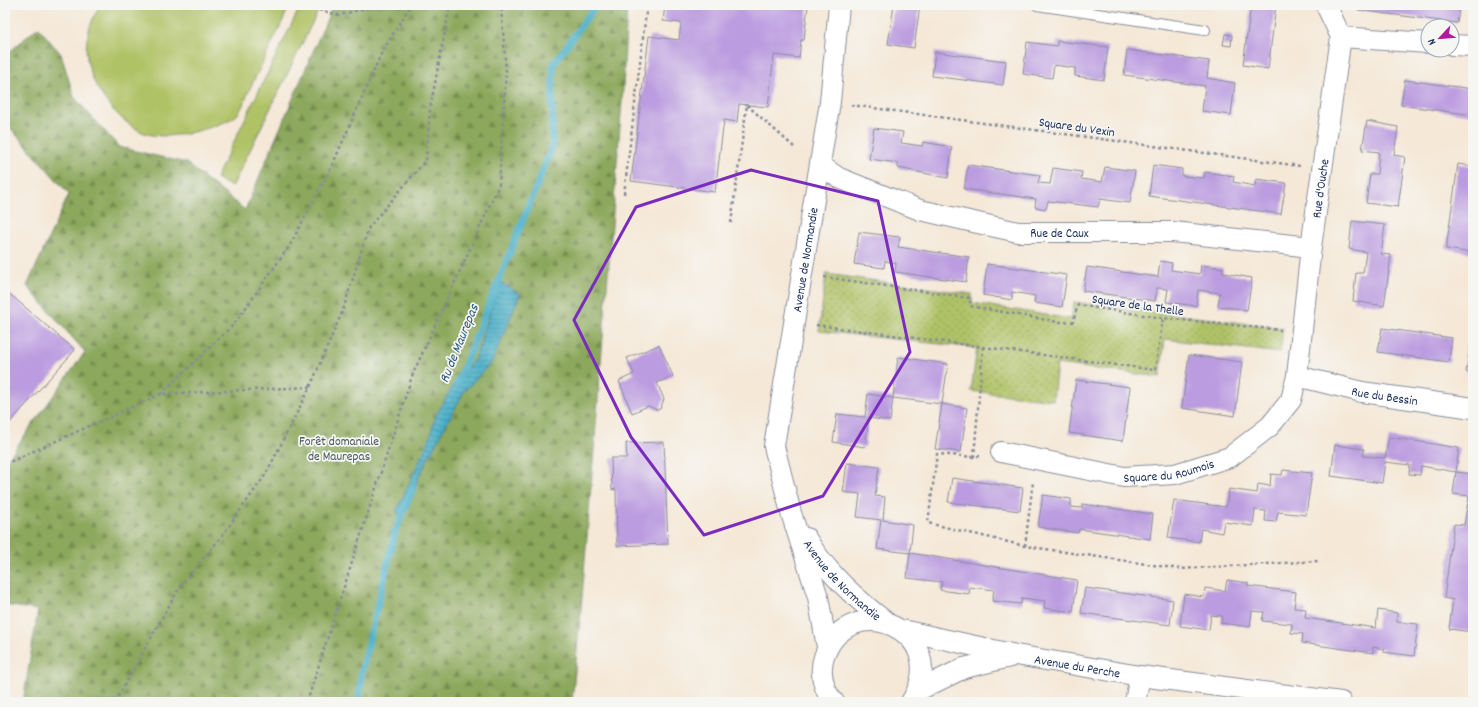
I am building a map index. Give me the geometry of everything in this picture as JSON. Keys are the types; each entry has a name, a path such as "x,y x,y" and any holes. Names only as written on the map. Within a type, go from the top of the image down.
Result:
{"street":[{"name":"Avenue de Normandie","path":"827,647 818,597 791,513 774,446 830,102 840,5"},
{"path":"1326,5 1341,37 1420,42"},
{"name":"Rue d'Ouche","path":"1297,376 1311,247 1341,37"},
{"path":"1460,45 1473,46"},
{"name":"Rue de Caux","path":"820,165 839,178 920,210 1018,232 1173,232 1311,247"},
{"name":"Rue du Bessin","path":"1297,376 1362,392 1473,408"},
{"name":"Square du Roumois","path":"1000,452 1124,477 1175,474 1230,457 1270,426 1291,400 1297,376"},
{"name":"Avenue de Normandie","path":"791,513 818,558 856,598 914,643 920,658 922,674 915,696"},
{"name":"Avenue de Normandie","path":"834,702 829,696 822,678 822,662 827,647 842,630 863,621 894,626"},
{"name":"Avenue du Perche","path":"894,626 1016,656 1140,676 1341,702"},
{"name":"Avenue du Perche","path":"915,696 964,668 1016,656"},
{"name":"Avenue du Perche","path":"1135,702 1140,676"}],"lane":[{"path":"1037,5 1204,30"}],"path":[{"path":"318,10 339,15 380,5"},
{"path":"5,464 161,394 235,323 290,245 332,166 382,52 410,5"},
{"path":"115,702 178,588 222,536 266,474 310,387 343,310 369,228 426,160 430,109 450,5"},
{"path":"307,702 412,376 499,185 506,71 501,5"},
{"path":"624,194 647,5"},
{"name":"Square du Vexin","path":"830,102 1322,170"},
{"path":"731,223 747,104 794,147"},
{"name":"Square de la Thelle","path":"803,273 970,298 970,306 1058,322 1073,322 1078,305 1163,318 1301,332"},
{"path":"795,323 1155,370 1163,318"},
{"path":"974,457 983,347"},
{"path":"161,394 310,387"},
{"path":"1000,452 974,457 937,454 928,523 1025,546 1180,569 1318,561"},
{"path":"1025,546 1035,459"}],"highlighted area":[{"path":"751,170 878,201 910,352 823,496 704,535 631,437 574,320 636,207"}],"green space":[{"path":"100,5 290,5 238,114 227,121 205,129 190,133 157,136 142,132 119,116 109,105 94,80 86,53 87,39 92,21"},
{"path":"301,5 321,5 232,187 216,178"},
{"name":"Forêt domaniale de Maurepas","path":"333,5 627,5 623,89 582,598 572,702 23,702 38,610 5,605 5,463 85,352 27,286 69,194 5,122 5,63 7,54 38,27 61,54 74,97 119,147 186,163 245,210"},
{"path":"826,274 972,294 972,303 1071,319 1074,302 1283,328 1280,353 1165,339 1160,377 1057,364 1053,400 971,391 977,348 819,331"}],"water":[{"path":"500,282 520,294 492,362 465,390 427,460 401,515 396,512 429,440 436,415 453,386 475,359"}],"building":[{"path":"665,5 808,5 804,40 801,40 799,58 774,55 768,107 739,104 737,122 724,120 715,192 631,181 649,36 679,40 681,23 663,21"},
{"path":"894,5 920,5 914,48 888,44"},
{"path":"1251,5 1276,5 1268,69 1243,65"},
{"path":"1359,5 1460,5 1458,18 1420,18 1358,10"},
{"path":"1225,34 1232,35 1231,46 1223,45"},
{"path":"1057,41 1108,47 1104,80 1075,76 1075,68 1054,65 1052,78 1023,74 1027,42 1057,46"},
{"path":"1127,50 1209,61 1207,78 1235,83 1231,115 1202,111 1205,86 1124,75"},
{"path":"935,52 1006,61 1003,85 932,76"},
{"path":"1405,80 1473,89 1473,115 1401,105"},
{"path":"1367,121 1398,127 1394,155 1405,157 1398,207 1366,203 1370,174 1377,174 1379,152 1362,150"},
{"path":"874,128 903,132 901,143 922,146 923,142 952,147 948,178 898,168 898,163 869,159"},
{"path":"1458,164 1473,166 1473,253 1446,249"},
{"path":"968,165 1040,175 1038,183 1050,184 1053,168 1082,172 1081,179 1102,182 1105,167 1135,171 1130,203 1100,199 1098,207 1048,201 1046,209 1035,207 1036,199 964,189"},
{"path":"1153,165 1182,169 1182,176 1204,178 1205,172 1234,176 1233,182 1255,186 1256,179 1286,183 1281,214 1149,196"},
{"path":"1352,221 1385,225 1381,254 1391,255 1384,306 1353,301 1356,273 1363,273 1366,252 1349,249"},
{"path":"859,232 900,237 898,247 969,257 966,282 895,272 896,263 885,261 884,268 854,264"},
{"path":"1160,261 1172,263 1171,270 1200,274 1201,265 1223,268 1223,273 1252,278 1247,310 1218,306 1220,293 1198,290 1196,306 1166,302 1168,289 1157,288 1155,301 1083,291 1087,267 1158,277"},
{"path":"987,264 1067,275 1062,307 1034,303 1035,296 1012,292 1012,300 983,295"},
{"path":"5,290 75,350 5,428"},
{"path":"1382,328 1452,338 1449,362 1378,352"},
{"path":"1471,340 1473,341 1473,373 1466,372"},
{"path":"659,345 673,376 657,383 664,399 660,409 657,410 648,406 632,413 619,381 634,374 627,358"},
{"path":"1189,355 1242,362 1235,416 1182,408"},
{"path":"898,357 948,364 942,404 893,398"},
{"path":"1076,380 1130,387 1123,441 1069,433"},
{"path":"868,394 893,398 890,421 869,418 865,447 833,442 837,414 865,417"},
{"path":"942,404 967,408 961,452 935,449"},
{"path":"1389,437 1459,448 1456,472 1421,466 1420,475 1409,474 1410,465 1385,462 1382,483 1331,476 1335,445 1364,449 1363,456 1385,458"},
{"path":"664,442 668,544 617,546 616,489 612,490 611,458 627,458 626,443"},
{"path":"847,463 879,467 875,496 885,497 883,520 913,525 910,553 877,549 881,520 857,517 860,494 843,492"},
{"path":"1283,470 1312,473 1306,515 1278,512 1276,522 1265,521 1266,511 1255,510 1253,526 1224,522 1222,533 1201,529 1199,542 1168,538 1174,500 1226,507 1229,489 1257,493 1258,484 1270,486 1271,474 1282,475"},
{"path":"1456,472 1473,474 1473,579 1470,602 1473,602 1473,632 1449,629 1453,600 1444,598 1454,524 1464,525 1469,496 1453,494"},
{"path":"952,478 1023,488 1020,511 948,502"},
{"path":"1043,495 1071,499 1071,507 1082,508 1082,504 1153,514 1150,539 1079,529 1078,533 1038,527"},
{"path":"910,553 1077,580 1073,612 1044,608 1045,601 1022,598 1021,604 992,601 994,590 970,587 969,594 940,590 942,582 907,578"},
{"path":"1227,580 1248,583 1248,586 1296,592 1294,608 1306,609 1305,618 1376,628 1378,610 1397,613 1397,622 1418,624 1414,656 1383,652 1384,649 1373,647 1373,653 1302,643 1303,634 1291,633 1292,624 1262,621 1264,612 1252,611 1250,627 1221,623 1222,616 1211,615 1209,630 1180,626 1184,594 1204,597 1205,588 1225,591"},
{"path":"1085,588 1173,600 1170,625 1081,613"}],"waterway":[{"name":"Ru de Maurepas","path":"457,384 552,148 553,65 596,5"},
{"name":"Ru de Maurepas","path":"359,702 361,675 395,532 414,486"}]}
